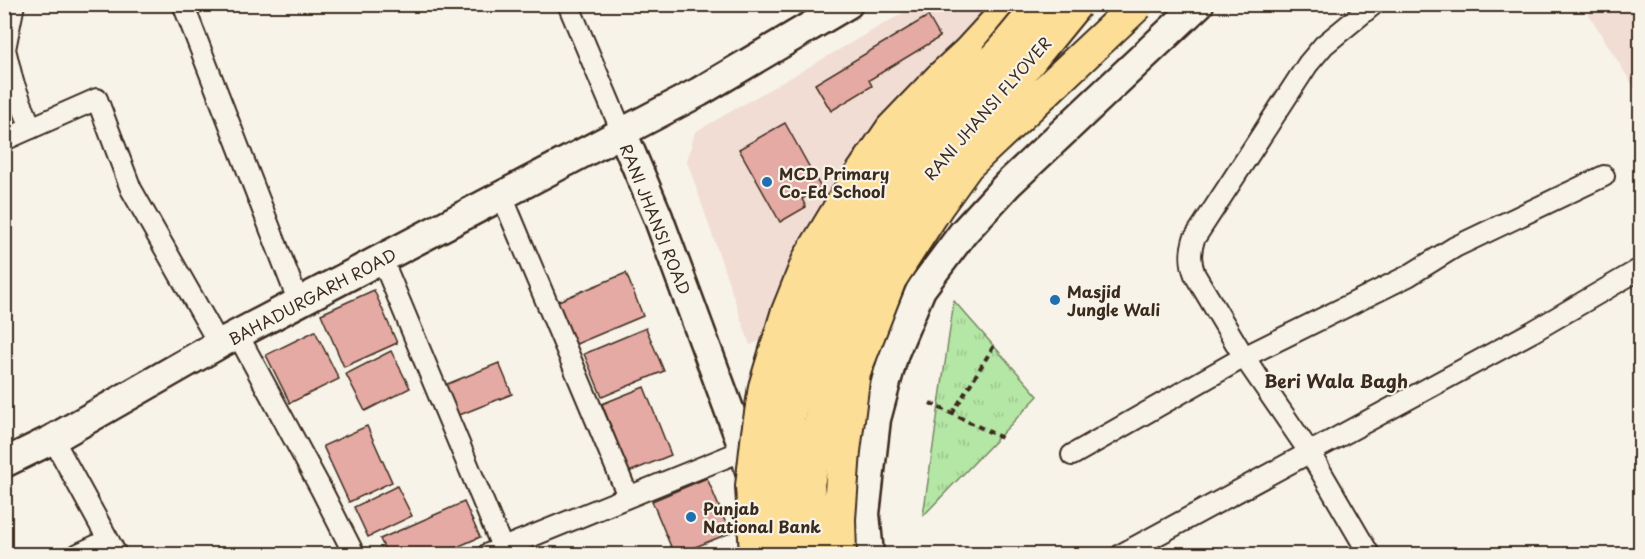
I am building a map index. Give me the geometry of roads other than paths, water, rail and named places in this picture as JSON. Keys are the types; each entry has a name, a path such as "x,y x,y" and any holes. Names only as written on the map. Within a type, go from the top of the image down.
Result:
{"main road":[{"name":"RANI JHANSI ROAD","path":"763,555 747,460 658,217 622,132 699,92 848,4"},
{"path":"756,555 752,486 765,387 787,314 809,259 850,189 892,129 968,53 1012,4"},
{"name":"RANI JHANSI FLYOVER","path":"783,555 780,485 789,414 806,347 851,239 907,154 979,79 1041,4"},
{"name":"RANI JHANSI FLYOVER","path":"814,555 808,484 834,350 880,249 929,171 1000,97 1076,4"},
{"path":"840,555 838,519 854,372 890,279 967,165 1138,4"},
{"path":"869,555 865,514 876,419 894,353 921,289 963,233 1008,184 1199,4"},
{"name":"BAHADURGARH ROAD","path":"4,463 53,439 298,303 622,132"},
{"path":"747,460 865,514"}],"street":[{"path":"14,4 5,49 13,82 31,128"},
{"path":"183,4 298,303"},
{"path":"568,4 622,132"},
{"path":"1369,555 1311,453 1244,357 1195,275 1190,251 1194,239 1308,64 1324,45 1374,4"},
{"path":"4,140 97,99 131,189 229,340 321,489 354,555"},
{"path":"1072,455 1244,357 1408,276 1455,247 1604,176"},
{"path":"502,196 628,496"},
{"path":"382,259 498,552 628,496 747,460"},
{"path":"1122,555 1532,332 1641,270"},
{"path":"53,439 112,548 78,555"}],"place":[{"name":"MCD Primary Co-Ed School","path":"767,182"},
{"name":"Masjid Jungle Wali","path":"1055,300"},
{"name":"Punjab National Bank","path":"691,517"}],"district":[{"name":"Beri Wala Bagh","path":"1336,380"}]}
